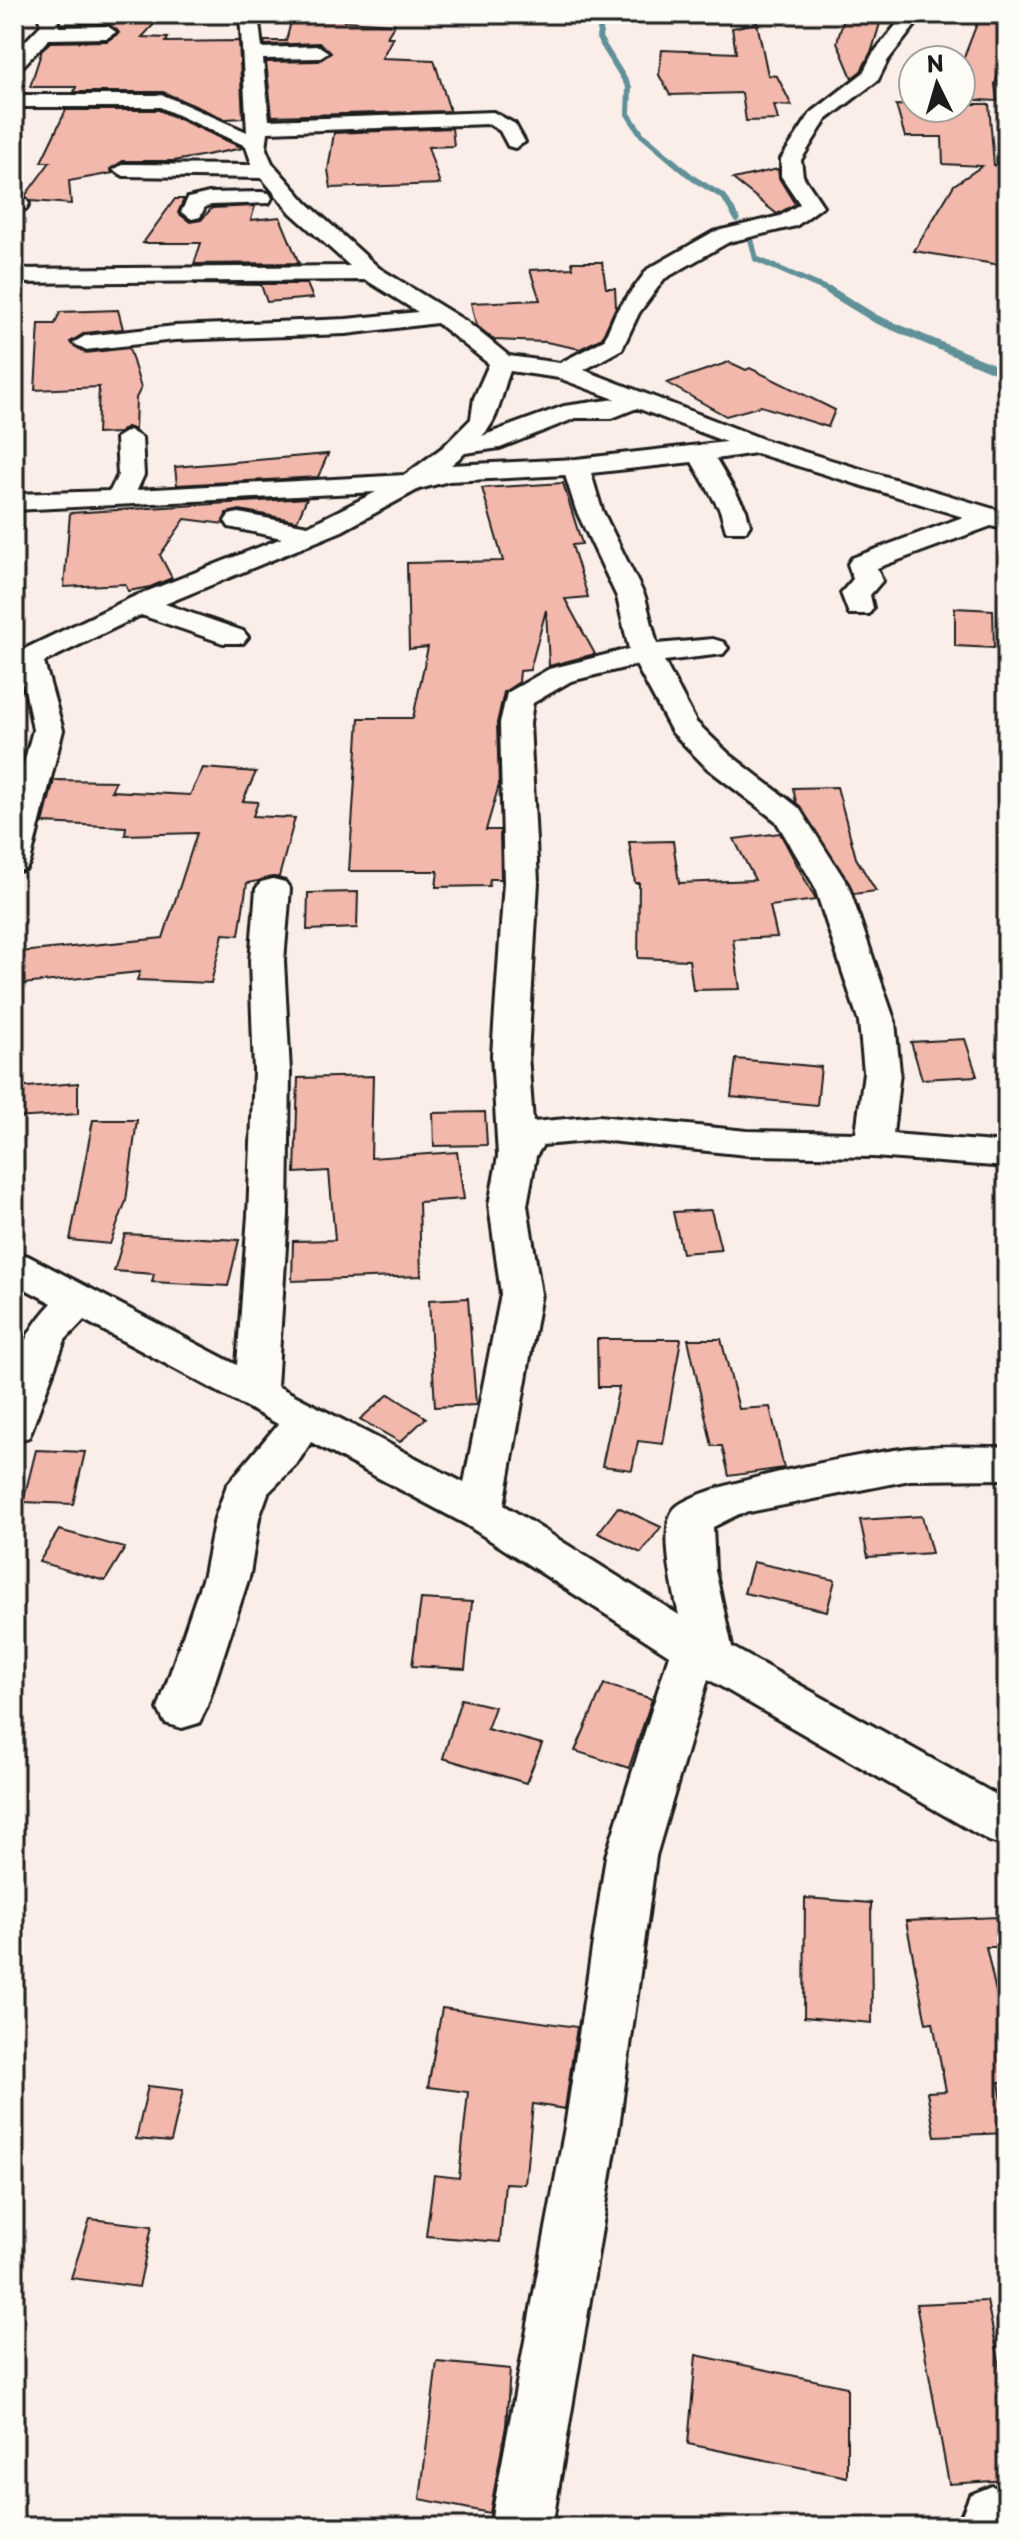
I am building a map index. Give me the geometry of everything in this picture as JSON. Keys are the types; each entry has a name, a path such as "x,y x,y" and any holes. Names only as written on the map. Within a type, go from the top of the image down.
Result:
{"street":[{"path":"249,14 257,135 267,172 289,197 371,273 459,327 502,362 564,371 759,446 999,519"},
{"path":"564,371 614,344 628,312 656,274 721,237 788,221 812,206 792,176 791,159 801,148 818,117 871,76 879,59 915,14"},
{"path":"15,62 46,23 107,32"},
{"path":"252,54 319,52"},
{"path":"14,101 163,101 257,135 385,121 493,118 508,128 515,142"},
{"path":"385,121 399,137"},
{"path":"124,170 267,172"},
{"path":"192,212 196,203 209,199 289,197"},
{"path":"14,276 371,273"},
{"path":"85,343 126,341 184,332 398,323 439,316"},
{"path":"14,862 48,730 28,688 28,658 140,605 258,560 414,482 483,421 486,398 502,362"},
{"path":"458,446 491,443 573,411 612,410 633,400"},
{"path":"119,499 131,475 129,438"},
{"path":"14,502 414,482 449,473 576,467 759,446"},
{"path":"700,453 733,510 736,525"},
{"path":"576,467 589,510 631,597 645,654 683,726 718,761 788,815 819,859 831,885 877,1022 882,1072 873,1145"},
{"path":"236,472 263,470 299,489"},
{"path":"859,608 855,593 868,581 862,564 999,519"},
{"path":"239,521 306,534"},
{"path":"140,605 233,637"},
{"path":"481,1512 521,1294 508,1205 517,1156 510,1055 521,882 515,723 518,699 560,675 645,654 713,648"},
{"path":"256,1392 268,1215 272,1072 267,961 273,889"},
{"path":"517,1156 531,1134 599,1128 747,1143 873,1145 1007,1155"},
{"path":"14,1266 481,1512 703,1653 1007,1826"},
{"path":"14,1426 47,1334 79,1300"},
{"path":"182,1709 227,1574 237,1518 249,1485 281,1454 305,1417"},
{"path":"521,2527 592,2127 631,1856 703,1653 692,1570 691,1519 729,1500 910,1464 1007,1463"}],"building":[{"path":"293,14 345,14 344,21 395,24 387,37 393,37 382,58 434,60 450,111 272,116 266,62 319,61 331,53 319,43 265,45 264,41 286,41"},
{"path":"844,18 881,20 872,50 861,71 852,78 837,42"},
{"path":"157,21 142,37 168,38 166,42 239,41 243,118 225,119 163,92 74,92 76,87 30,87 42,50 50,42 107,41 119,33 107,23 79,22"},
{"path":"978,21 1007,23 1007,49 995,84 997,101 977,100 977,44 969,44"},
{"path":"757,23 768,75 777,76 792,106 774,105 778,120 746,121 742,93 670,95 659,75 662,50 736,53 732,28"},
{"path":"977,104 989,104 994,165 1007,166 1007,266 914,251 954,185 982,166 943,164 942,137 905,137 901,124 977,124"},
{"path":"66,110 159,110 243,148 174,161 123,161 110,169 113,173 69,181 71,204 31,201 25,196 50,162 41,162"},
{"path":"452,128 454,146 428,147 440,184 331,188 328,170 334,133"},
{"path":"778,169 779,178 795,204 777,214 733,179"},
{"path":"175,199 184,199 178,213 190,222 201,220 212,208 255,206 251,220 280,217 299,263 194,264 201,243 143,243"},
{"path":"572,262 602,262 606,288 615,288 616,307 602,338 580,349 546,342 494,340 476,325 471,303 540,300 530,270 573,268"},
{"path":"194,284 307,284 313,298 267,302 261,285"},
{"path":"118,310 123,329 85,333 70,342 85,353 129,348 141,388 136,398 135,430 127,427 119,433 97,434 99,387 35,390 39,324 55,324 60,312"},
{"path":"729,362 746,370 750,368 835,410 828,427 761,406 726,416 667,383"},
{"path":"328,454 318,477 177,485 175,467"},
{"path":"563,483 582,544 572,545 588,597 565,599 595,654 549,666 546,610 530,670 520,671 519,682 504,692 497,723 499,785 486,830 500,830 501,879 490,879 489,886 436,887 438,871 349,871 359,718 413,718 428,647 409,649 407,563 503,561 482,488"},
{"path":"307,498 297,521 240,510 226,513 224,524 185,519 160,555 172,578 150,587 128,591 125,584 64,587 70,513"},
{"path":"955,608 993,610 994,648 955,646"},
{"path":"203,768 256,772 243,801 258,802 253,816 295,818 279,877 247,883 239,935 223,934 211,983 137,980 140,972 23,984 21,952 163,938 197,833 125,835 126,827 43,823 54,780 116,781 111,791 190,795"},
{"path":"837,787 856,858 876,891 854,894 796,802 793,788"},
{"path":"780,833 816,900 770,906 777,937 733,939 740,989 693,990 689,960 638,958 639,883 635,883 629,842 673,841 679,883 755,880 734,839"},
{"path":"358,892 357,928 307,930 308,893"},
{"path":"965,1039 977,1076 922,1079 911,1042"},
{"path":"736,1059 821,1067 817,1105 731,1097"},
{"path":"373,1076 371,1158 457,1152 464,1199 419,1202 421,1276 292,1281 293,1241 335,1240 329,1171 295,1173 298,1078"},
{"path":"78,1083 78,1114 14,1118 14,1088"},
{"path":"485,1112 487,1145 434,1146 433,1113"},
{"path":"93,1120 137,1120 126,1201 110,1244 70,1240"},
{"path":"711,1210 721,1250 682,1253 673,1212"},
{"path":"125,1234 239,1240 228,1286 152,1282 154,1274 114,1271"},
{"path":"468,1298 476,1405 435,1407 429,1300"},
{"path":"597,1339 681,1339 663,1444 638,1441 632,1470 602,1466 619,1387 598,1387"},
{"path":"688,1339 721,1339 739,1409 770,1407 784,1468 729,1476 722,1446 712,1446"},
{"path":"389,1394 426,1418 400,1442 360,1419"},
{"path":"36,1450 85,1452 73,1504 23,1502"},
{"path":"618,1507 661,1527 641,1553 598,1533"},
{"path":"922,1516 932,1553 868,1557 860,1520"},
{"path":"59,1530 125,1548 105,1581 39,1562"},
{"path":"753,1562 835,1580 827,1611 744,1593"},
{"path":"421,1599 472,1602 465,1669 412,1666"},
{"path":"604,1684 652,1699 629,1768 575,1751"},
{"path":"461,1699 495,1707 487,1729 542,1744 526,1783 443,1758"},
{"path":"805,1898 871,1903 872,2023 804,2017"},
{"path":"998,1917 1005,1947 986,1947 1002,2019 1007,2019 1007,2082 999,2082 1007,2133 935,2136 927,2092 946,2091 933,2022 926,2023 906,1921"},
{"path":"442,2008 577,2027 565,2109 533,2104 525,2184 505,2183 500,2242 426,2236 434,2175 459,2178 468,2092 428,2087"},
{"path":"148,2086 183,2090 171,2142 136,2139"},
{"path":"90,2219 152,2226 139,2287 71,2278"},
{"path":"987,2301 1007,2401 1007,2480 949,2484 916,2304"},
{"path":"696,2355 847,2387 847,2477 688,2444"},
{"path":"437,2362 510,2369 506,2426 490,2513 420,2499"}],"waterway":[{"path":"594,14 601,24 599,38 629,87 628,114 642,135 694,179 724,197 737,219"},
{"path":"750,235 756,259 835,293"},
{"path":"830,291 876,319 1007,374"}]}
